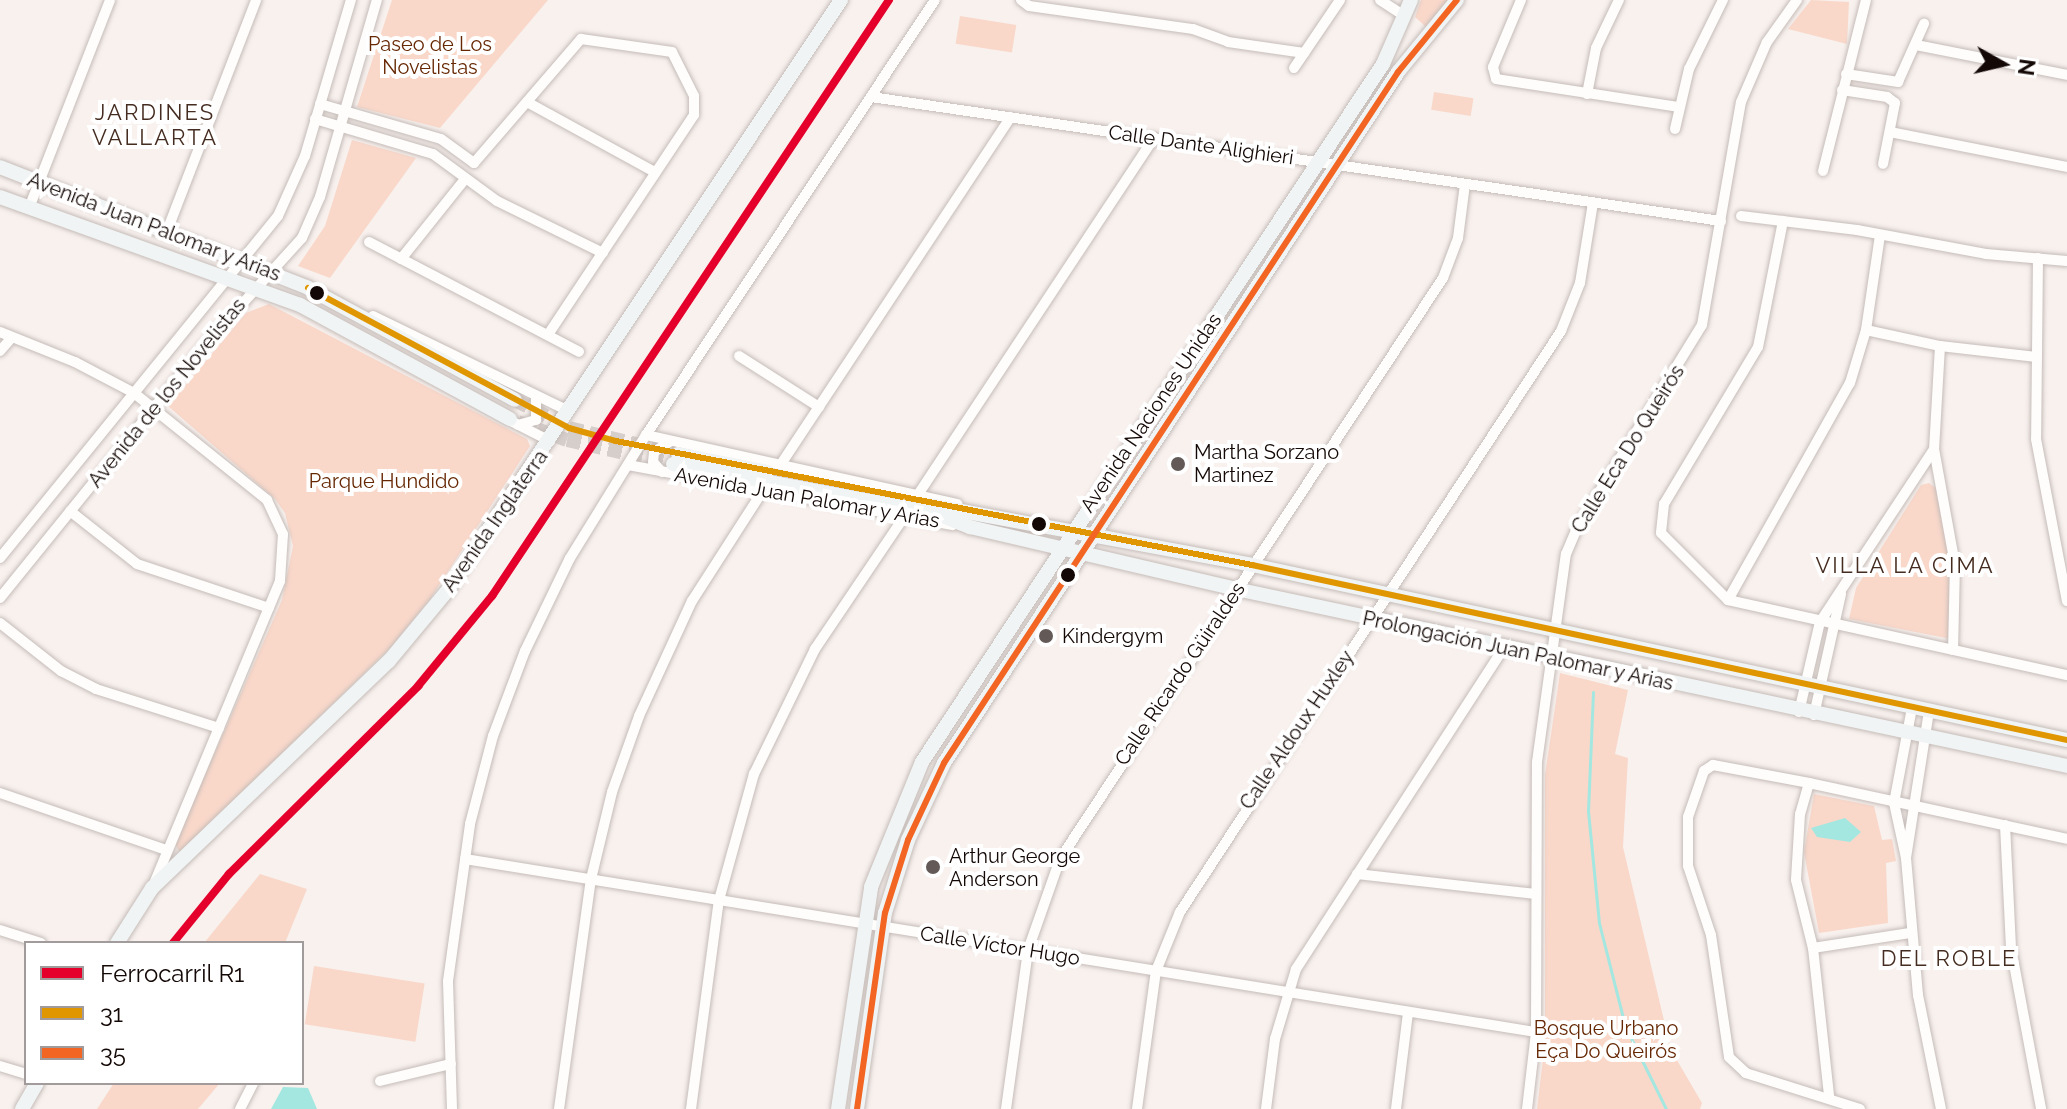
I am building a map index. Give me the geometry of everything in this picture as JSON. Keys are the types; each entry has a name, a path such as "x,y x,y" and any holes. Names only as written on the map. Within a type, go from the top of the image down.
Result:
{"main road":[{"name":"Avenida Inglaterra","path":"131,921 206,841 419,627 550,441 841,0"},
{"name":"Avenida Naciones Unidas","path":"838,1109 864,924 882,853 922,762 1383,64 1411,0"},
{"name":"Avenida Naciones Unidas","path":"857,1109 882,927 908,840 944,763 1398,72 1457,0"},
{"path":"1402,18 1409,35 1427,39"},
{"name":"Avenida Juan Palomar y Arias","path":"0,167 274,272 515,400"},
{"name":"Avenida Juan Palomar y Arias","path":"0,197 320,315 514,422"},
{"name":"Avenida Juan Palomar y Arias","path":"672,458 988,513"},
{"name":"Avenida Juan Palomar y Arias","path":"672,458 935,513 970,527"},
{"name":"Prolongación Juan Palomar y Arias","path":"988,513 1252,565 2067,740"},
{"name":"Prolongación Juan Palomar y Arias","path":"970,527 1236,589 1806,714 2067,766"},
{"name":"Avenida Inglaterra","path":"118,941 152,888 206,841"},
{"path":"22,1109 36,1085"}],"street":[{"path":"29,208 110,0"},
{"path":"167,231 256,0"},
{"name":"Avenida de los Novelistas","path":"0,558 278,216 293,187 351,0"},
{"name":"Avenida de los Novelistas","path":"0,598 153,408 252,289 274,272 311,224 377,0"},
{"path":"452,1109 448,981 479,781 508,692 545,606 646,435 935,0"},
{"path":"1021,0 1029,6 1193,29 1228,42 1304,53"},
{"path":"1294,68 1340,0"},
{"path":"1380,0 1402,18"},
{"path":"1521,0 1497,55 1494,76 1678,107"},
{"path":"1587,94 1596,48 1619,0"},
{"path":"1675,129 1678,107 1698,45 1723,0"},
{"name":"Calle Eca Do Queirós","path":"1527,1109 1536,1032 1535,784 1555,630 1572,537 1702,325 1745,90 1767,42 1797,0"},
{"path":"1823,171 1866,0"},
{"path":"1846,74 1898,82 1924,24"},
{"path":"320,104 441,139 474,163 581,39 672,52 695,105 548,335"},
{"path":"1916,45 2067,75"},
{"path":"1842,90 1892,99 1896,108 1883,164"},
{"name":"Calle Dante Alighieri","path":"871,97 1721,221"},
{"path":"527,102 655,172"},
{"path":"781,464 1011,117"},
{"path":"315,119 433,154 465,179 543,227 603,253"},
{"path":"1890,132 2067,167"},
{"path":"919,493 1154,138"},
{"path":"401,259 465,179"},
{"name":"Calle Ricardo Güiraldes","path":"1006,1109 1028,950 1046,892 1074,833 1443,278 1458,238 1465,184"},
{"name":"Calle Aldoux Huxley","path":"1137,1109 1156,971 1196,882 1561,331 1580,283 1593,203"},
{"path":"1741,216 1880,235 1986,254 2067,261"},
{"path":"1783,221 1758,347 1659,519 1666,539 1728,600 2067,675"},
{"path":"1728,600 1766,526 1838,411 1866,330 1880,235"},
{"path":"369,242 579,352"},
{"path":"2038,258 2036,357 2039,469 2067,601"},
{"name":"Avenida Juan Palomar y Arias","path":"308,288 569,411"},
{"path":"1866,330 1940,346 2036,357"},
{"path":"0,332 75,362 134,393 255,489 274,510 285,561 219,728 164,849 152,888"},
{"path":"0,351 12,337"},
{"path":"1940,346 1934,449 1955,564 1953,650"},
{"path":"739,356 819,407"},
{"path":"514,422 536,420 536,397"},
{"name":"Avenida Juan Palomar y Arias","path":"514,422 550,441"},
{"name":"Avenida Juan Palomar y Arias","path":"646,435 672,458 764,489 970,527"},
{"path":"1813,687 1820,622 1934,449"},
{"name":"Avenida Juan Palomar y Arias","path":"628,465 672,458 781,464 919,493 988,513"},
{"path":"559,1109 591,879 612,792 660,668 692,601 764,489"},
{"path":"70,511 137,564 269,608"},
{"path":"691,1109 719,900 732,843 780,712 815,649 904,517"},
{"path":"1806,714 1842,592"},
{"path":"0,623 61,671 96,689 219,728"},
{"path":"1266,1109 1275,1039 1288,991 1307,949 1504,647"},
{"path":"1912,708 1894,803 1906,858 1910,933 1941,1109"},
{"path":"1906,858 1929,711"},
{"path":"1860,1109 1829,1096 1734,1067 1725,1045 1711,935 1688,866 1688,817 1704,771 1713,765 2067,839"},
{"path":"1809,783 1797,835 1796,880 1813,948 1829,1096"},
{"path":"0,793 164,849"},
{"path":"2005,825 2011,948 2041,1109"},
{"name":"Calle Víctor Hugo","path":"465,859 1536,1032"},
{"path":"1357,874 1536,894"},
{"path":"0,930 35,941"},
{"path":"1813,948 1910,933"},
{"path":"1396,1109 1408,1012"},
{"path":"380,1081 451,1064"},
{"path":"0,1066 24,1073"},
{"path":"240,1109 252,1085"}],"green space":[{"name":"Paseo de Los Novelistas","path":"392,0 548,0 440,128 357,107"},
{"path":"1421,0 1451,0 1426,27 1415,17"},
{"path":"1811,0 1849,2 1847,44 1788,29"},
{"path":"960,16 1016,25 1012,53 956,44"},
{"path":"1434,92 1474,98 1471,116 1431,110"},
{"path":"352,140 416,158 330,278 298,266 325,226"},
{"name":"Parque Hundido","path":"269,304 527,439 530,446 430,599 390,648 180,853 175,844 282,600 293,546 285,513 275,499 168,406 246,313"},
{"path":"1929,483 1937,489 1948,547 1951,639 1849,619 1856,588 1921,485"},
{"name":"Bosque Urbano Eça Do Queirós","path":"1560,673 1628,690 1615,754 1628,758 1623,847 1671,1050 1702,1103 1700,1109 1537,1109 1545,1042 1545,775"},
{"path":"1814,794 1874,806 1882,840 1892,839 1896,861 1886,863 1888,923 1819,933 1804,852"},
{"path":"260,874 307,889 286,941 206,941"},
{"path":"314,966 425,984 415,1042 305,1024"},
{"path":"113,1085 218,1085 198,1109 97,1109"}],"water":[{"path":"1845,818 1861,832 1850,842 1817,837 1811,828"},
{"path":"283,1087 308,1088 317,1109 271,1109"}],"waterway":[{"path":"1593,692 1588,811 1599,923 1625,1026 1666,1109"}],"tunnel":[{"path":"515,400 569,428 678,454"},
{"path":"518,422 567,440 673,464"}],"rail line":[{"name":"R1","path":"175,941 229,874 418,686 492,596 889,0"}],"transit line":[{"name":"35","path":"857,1109 885,913 908,840 944,763 1398,72 1457,0"},
{"name":"31","path":"308,288 569,428 616,441 1252,565 2067,740"}],"place":[{"name":"Martha Sorzano Martinez","path":"1178,464"},
{"name":"Kindergym","path":"1046,636"},
{"name":"Arthur George Anderson","path":"933,867"}],"district":[{"name":"JARDINES VALLARTA","path":"155,124"},
{"name":"VILLA LA CIMA","path":"1905,566"},
{"name":"DEL ROBLE","path":"1949,959"}]}
